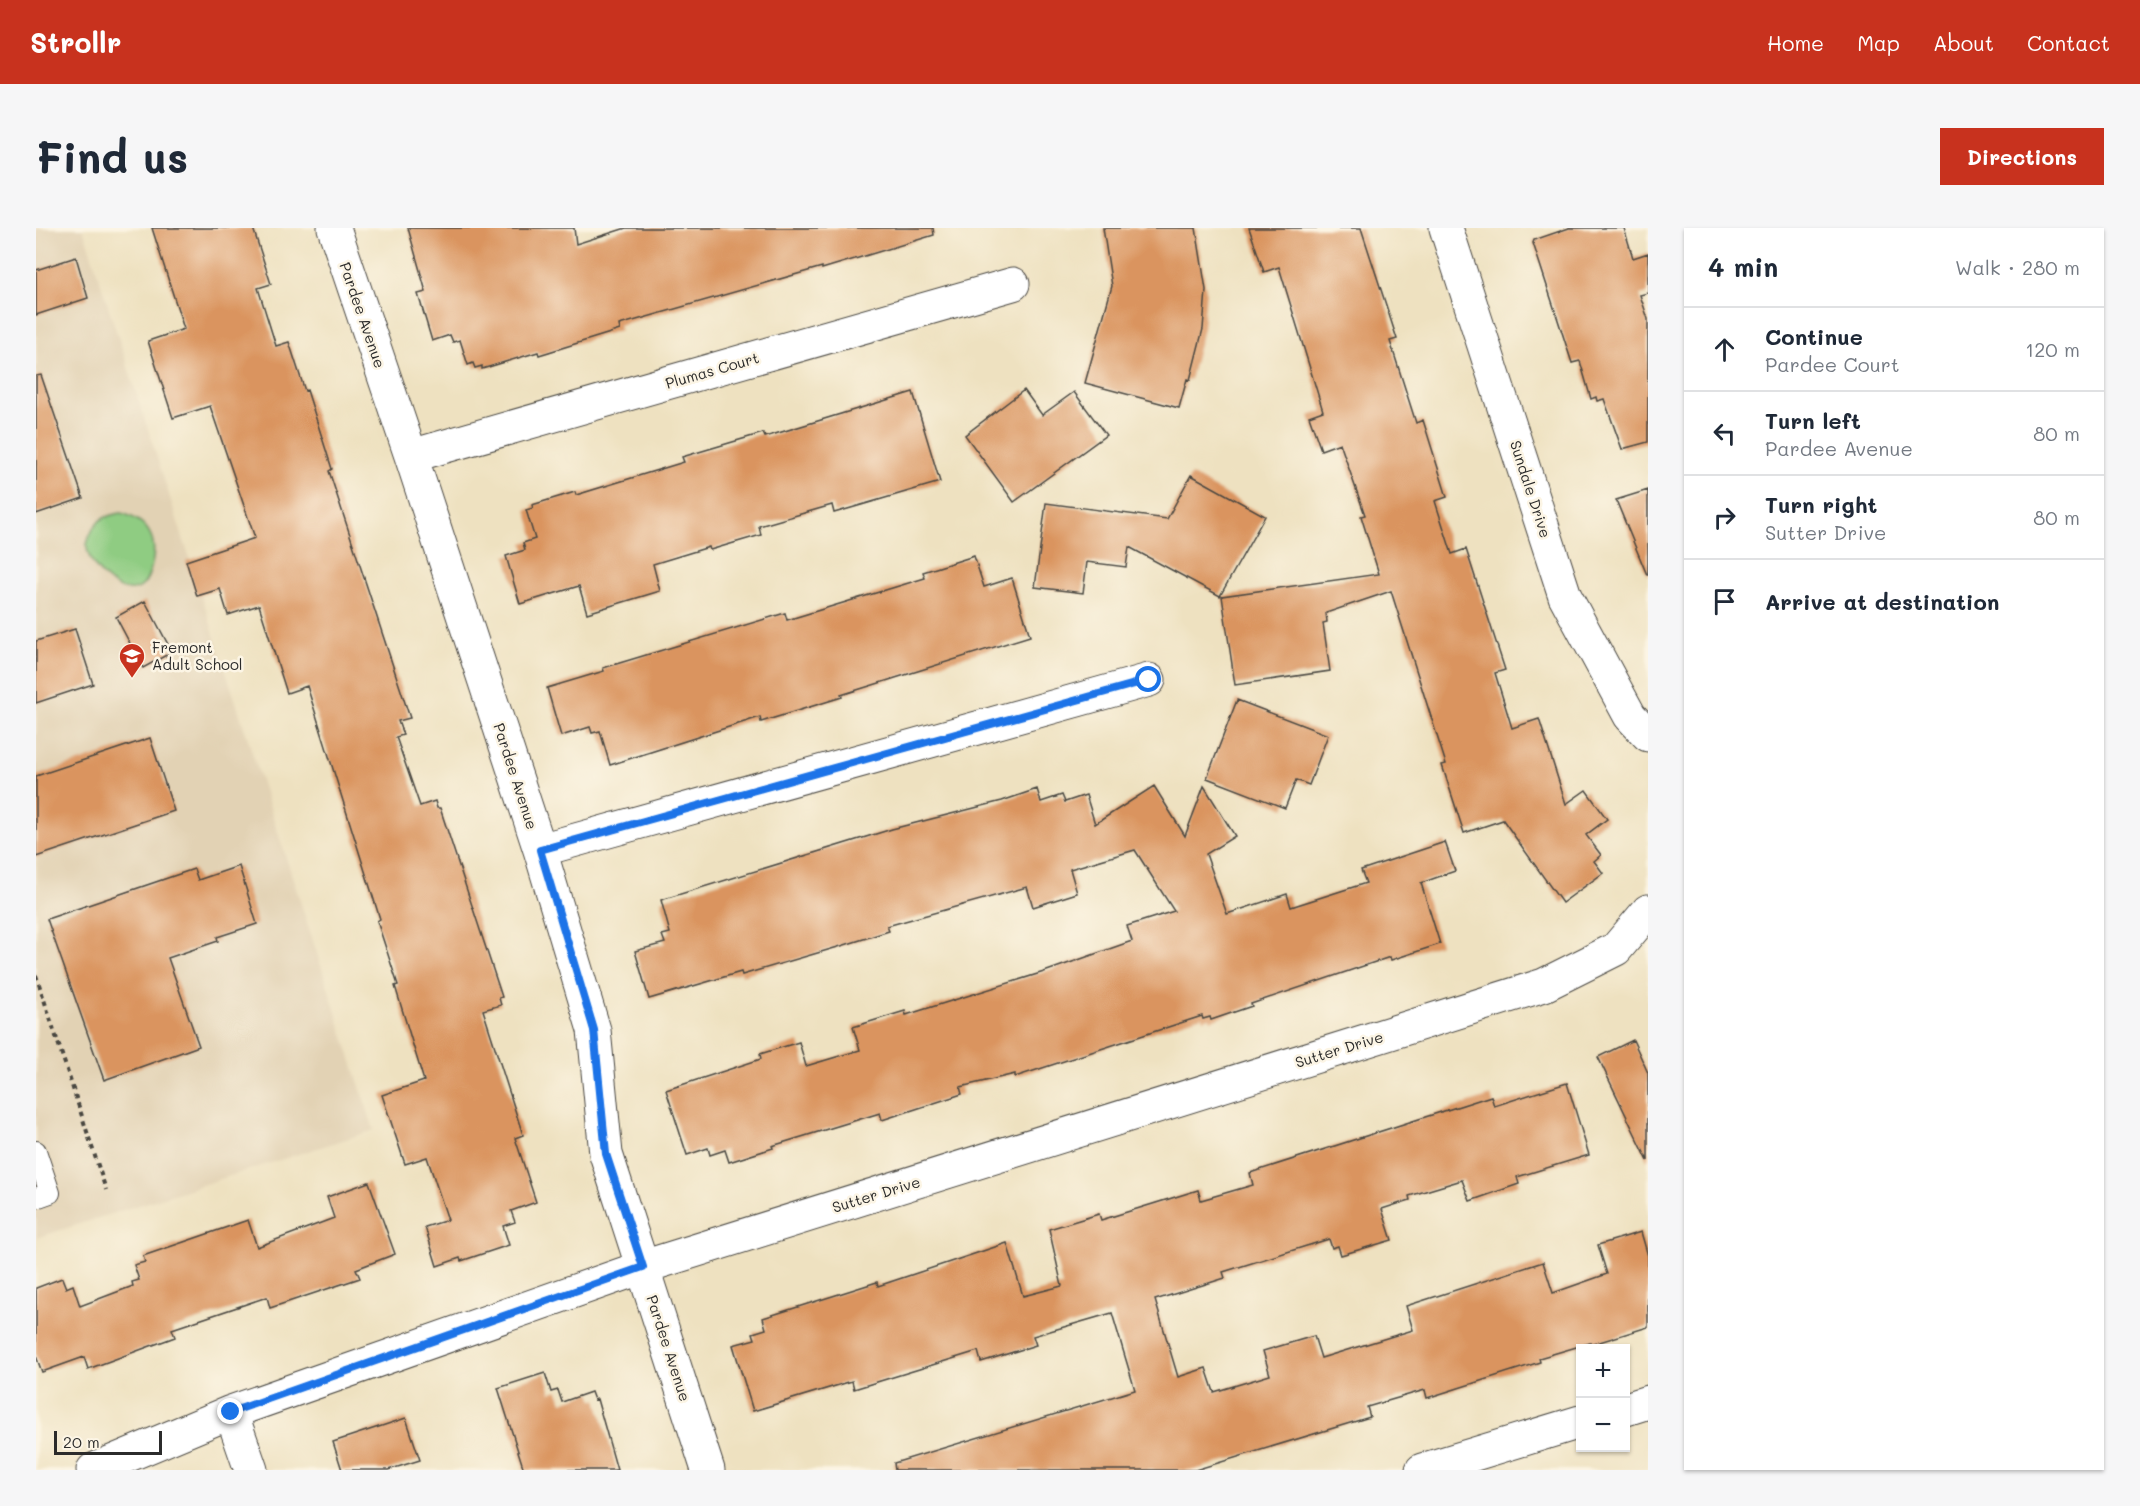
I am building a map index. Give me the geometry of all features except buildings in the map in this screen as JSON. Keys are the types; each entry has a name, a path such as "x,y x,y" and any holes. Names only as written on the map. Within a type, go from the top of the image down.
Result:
{"street":[{"name":"Pardee Avenue","path":"334,228 540,850 594,1030 606,1154 708,1470"},
{"name":"Sundale Drive","path":"1446,228 1565,596 1630,716 1648,735"},
{"name":"Plumas Court","path":"411,456 1012,284"},
{"path":"540,850 1149,680"},
{"name":"Sutter Drive","path":"93,1470 231,1412 643,1267 1544,985 1616,949 1648,912"},
{"path":"1630,1408 1648,1402"},
{"path":"231,1412 251,1470"},
{"path":"1422,1470 1576,1424"}],"lane":[{"path":"36,1151 50,1193 36,1198"}],"path":[{"path":"36,975 106,1190"}],"shaded area":[{"name":"Fremont Adult School","path":"36,228 83,228 374,1130 36,1238"}],"green space":[{"path":"121,513 141,522 151,537 153,546 152,566 148,577 141,587 132,590 122,589 102,575 88,554 87,544 97,523 107,516"}],"place":[{"name":"Fremont Adult School","path":"132,679"}],"route":[{"path":"231,1412 643,1267 606,1154 594,1030 540,850 1149,680"}]}
